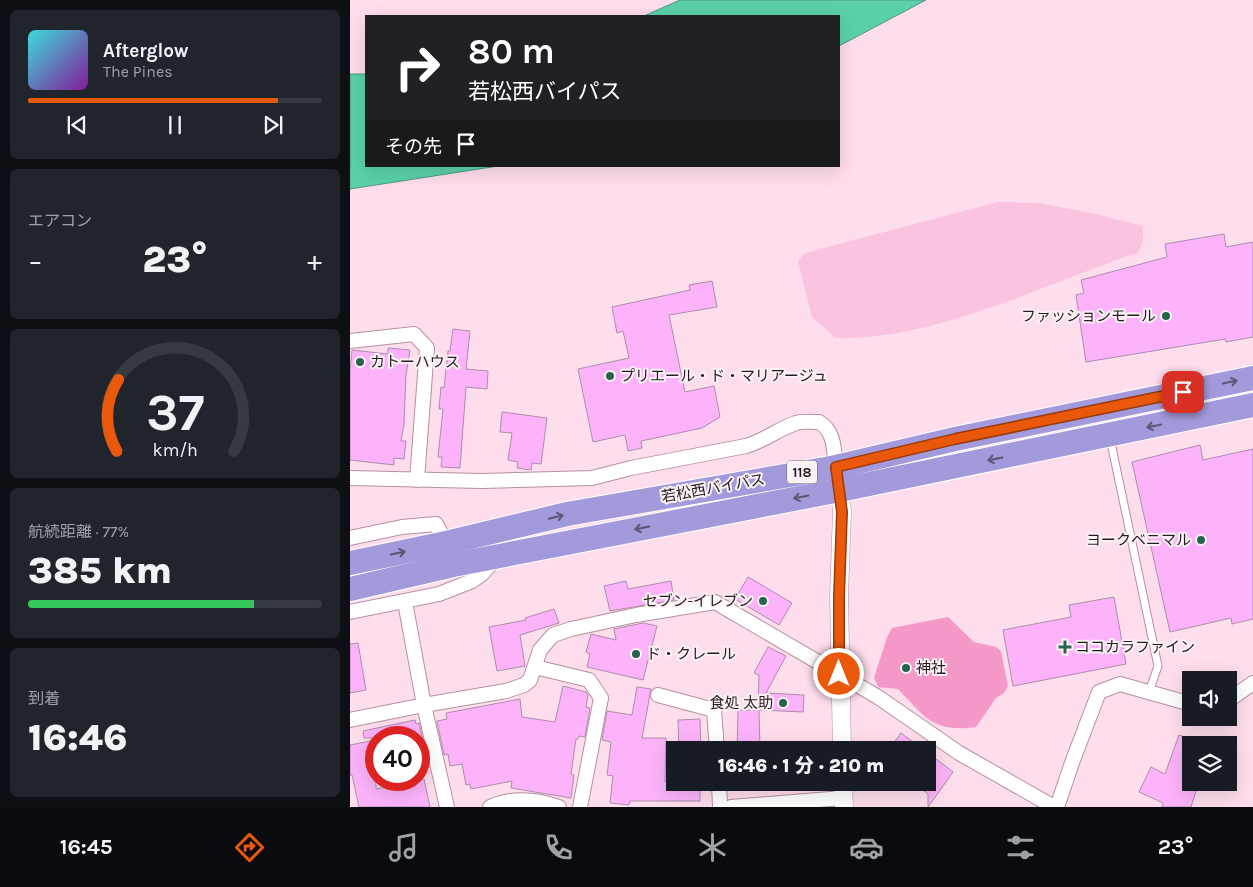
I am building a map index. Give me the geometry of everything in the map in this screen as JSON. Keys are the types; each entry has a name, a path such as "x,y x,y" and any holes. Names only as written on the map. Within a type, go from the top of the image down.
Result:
{"highway":[{"name":"若松西バイパス","path":"350,563 446,543 577,512 836,467 955,439 1253,378"},
{"name":"若松西バイパス","path":"350,589 497,557 840,490 1253,405"}],"street":[{"path":"350,341 414,334 427,348 416,480"},
{"path":"350,478 482,482 592,478 631,468 746,446 757,443 796,423 819,422 829,430 834,443 842,512 839,596 842,741"},
{"path":"350,538 402,527 436,524 446,543"},
{"path":"350,612 438,594 482,574 497,557"},
{"path":"405,602 424,705 447,807"},
{"path":"350,720 524,686 530,680 540,650 553,635 636,615 715,602 878,697 959,753 1056,807 1100,692 1120,684 1182,701"},
{"path":"534,667 589,680 601,698 580,807"},
{"path":"1237,695 1253,684"},
{"path":"658,695 714,710 716,741"},
{"path":"719,791 720,807"},
{"path":"730,807 843,796"},
{"path":"490,807 509,801 527,800 559,807"}],"lane":[{"path":"1109,435 1158,666 1149,692"}],"shaded area":[{"path":"680,0 926,0 840,45 840,15 646,15"},
{"path":"350,74 365,74 365,167 492,167 350,189"},
{"path":"998,202 1038,203 1096,214 1143,226 1143,240 1139,252 980,311 923,327 865,337 836,338 812,317 798,261 805,253"},
{"path":"948,617 974,642 996,647 1001,651 1008,686 1004,693 996,698 976,727 949,728 931,721 898,689 878,687 874,678 887,637 892,628"}],"building":[{"name":"ファッションモール","path":"1224,234 1226,247 1253,242 1253,337 1226,342 1225,339 1086,362 1076,295 1084,293 1081,280 1167,257 1165,244"},
{"path":"712,281 717,307 669,315 685,392 714,386 720,417 702,428 641,441 642,448 628,451 625,435 593,442 578,369 629,358 623,331 617,333 612,307 690,290 689,285"},
{"path":"453,329 470,331 466,369 488,371 487,389 466,387 460,468 441,467 442,457 438,457 443,409 439,409 441,387 444,388 448,351 450,351"},
{"path":"388,348 410,350 406,375 404,424 401,441 406,441 404,459 394,458 394,465 350,460 350,372 352,350 388,354"},
{"path":"502,412 547,418 541,464 532,463 531,470 517,468 518,462 508,460 512,433 500,432"},
{"name":"ヨークベニマル","path":"1200,445 1203,460 1253,449 1253,619 1232,624 1231,618 1170,632 1132,462"},
{"name":"セブン-イレブン","path":"748,577 792,603 779,625 735,599"},
{"path":"626,581 628,589 671,581 674,600 610,611 604,586"},
{"name":"ココカラファイン","path":"1114,597 1126,664 1013,686 1003,630 1071,617 1069,605"},
{"path":"554,609 559,623 520,635 525,666 497,671 489,627 526,620 525,618"},
{"path":"643,623 657,626 643,680 587,667 590,654 586,652 591,634 616,640 614,629"},
{"path":"358,643 366,690 350,693 350,644"},
{"path":"768,647 786,656 766,693 804,695 803,712 759,710 760,741 737,741 738,710 758,710 759,675 754,673"},
{"path":"563,686 586,692 588,695 586,707 590,708 585,737 579,736 576,739 571,774 574,775 571,798 511,788 512,781 471,789 470,784 466,785 462,764 450,766 448,754 444,755 437,721 447,719 446,713 520,699 522,717 555,722"},
{"path":"637,687 651,689 642,738 666,738 666,791 700,791 700,801 630,801 629,805 610,803 613,776 607,775 611,742 602,740 607,711 632,715"},
{"path":"700,719 701,741 679,741 678,720"},
{"path":"415,720 416,724 419,723 420,726 387,726"},
{"path":"901,733 911,741 895,741"},
{"path":"1179,735 1182,736 1182,791 1196,791 1191,807 1162,807 1163,803 1139,792 1151,767 1165,774"},
{"path":"365,742 365,791 427,791 430,807 359,807 352,775 350,775 350,745"},
{"path":"936,759 953,772 928,807 928,794 924,791 936,791"}],"place":[{"name":"ファッションモール","path":"1166,316"},
{"name":"カトーハウス","path":"360,362"},
{"name":"プリエール・ド・マリアージュ","path":"610,376"},
{"name":"ヨークベニマル","path":"1201,540"},
{"name":"セブン-イレブン","path":"763,601"},
{"name":"ココカラファイン","path":"1065,647"},
{"name":"ド・クレール","path":"636,654"},
{"name":"神社","path":"906,668"},
{"name":"食処 太助","path":"783,703"}],"route":[{"path":"839,674 842,512 836,467 955,439 1183,392"}]}
